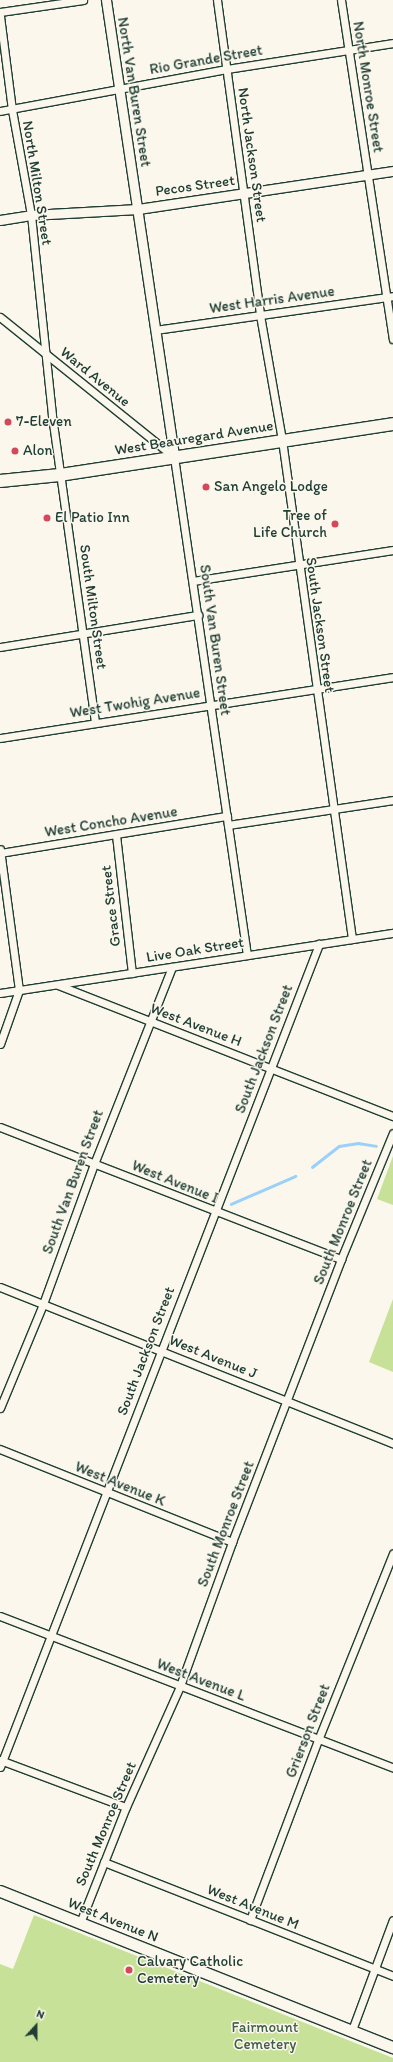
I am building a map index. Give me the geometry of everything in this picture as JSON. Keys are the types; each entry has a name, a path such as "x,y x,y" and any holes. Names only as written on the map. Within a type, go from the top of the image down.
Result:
{"main road":[{"name":"West Beauregard Avenue","path":"0,481 60,475 393,424"},
{"name":"West Avenue N","path":"0,1891 393,2046"}],"street":[{"path":"0,12 82,0"},
{"name":"North Van Buren Street","path":"106,0 155,330"},
{"name":"North Jackson Street","path":"217,0 245,193 260,315"},
{"name":"North Monroe Street","path":"341,0 368,175 390,296"},
{"name":"North Milton Street","path":"0,16 12,110 31,215 45,353"},
{"name":"Rio Grande Street","path":"0,112 227,69 393,43"},
{"name":"Pecos Street","path":"0,220 31,215 138,209 393,171"},
{"path":"390,296 393,339"},
{"name":"West Harris Avenue","path":"155,330 390,296"},
{"name":"South Jackson Street","path":"260,315 282,440 332,809 352,940"},
{"name":"Ward Avenue","path":"0,317 174,457"},
{"name":"South Van Buren Street","path":"155,330 247,955"},
{"name":"South Milton Street","path":"45,353 60,475 84,635 95,722"},
{"path":"193,581 393,550"},
{"path":"0,647 84,635 198,615"},
{"name":"West Twohig Avenue","path":"0,738 210,704 393,677"},
{"path":"228,825 393,800"},
{"name":"West Concho Avenue","path":"0,852 116,835 227,816"},
{"name":"Grace Street","path":"116,835 132,973"},
{"path":"0,852 20,990 0,1044"},
{"name":"Live Oak Street","path":"0,993 393,933"},
{"name":"South Jackson Street","path":"1,1763 49,1635 319,944"},
{"name":"South Van Buren Street","path":"0,1408 43,1304 94,1164 172,967"},
{"name":"West Avenue H","path":"57,984 393,1116"},
{"name":"West Avenue I","path":"0,1127 215,1212 341,1259"},
{"name":"South Monroe Street","path":"80,1923 126,1806 180,1686 232,1542 341,1259 393,1133"},
{"name":"West Avenue J","path":"0,1287 161,1349 393,1443"},
{"name":"West Avenue K","path":"0,1450 105,1493 232,1542"},
{"name":"Grierson Street","path":"250,1920 318,1740 393,1553"},
{"name":"West Avenue L","path":"0,1616 393,1768"},
{"path":"1,1763 126,1806"},
{"name":"West Avenue M","path":"104,1862 393,1976"},
{"path":"352,2030 393,1920"}],"green space":[{"path":"393,1156 393,1205 377,1199"},
{"path":"393,1299 393,1372 369,1362"},
{"name":"Fairmount Cemetery","path":"34,1915 393,2058 393,2062 0,2062 0,1964 13,1969"}],"waterway":[{"path":"312,1167 339,1146 358,1143 376,1146"},
{"path":"231,1204 295,1176"}],"place":[{"name":"7-Eleven","path":"8,422"},
{"name":"Alon","path":"15,451"},
{"name":"San Angelo Lodge","path":"206,487"},
{"name":"El Patio Inn","path":"47,518"},
{"name":"Tree of Life Church","path":"335,524"},
{"name":"Calvary Catholic Cemetery","path":"129,1970"}]}
